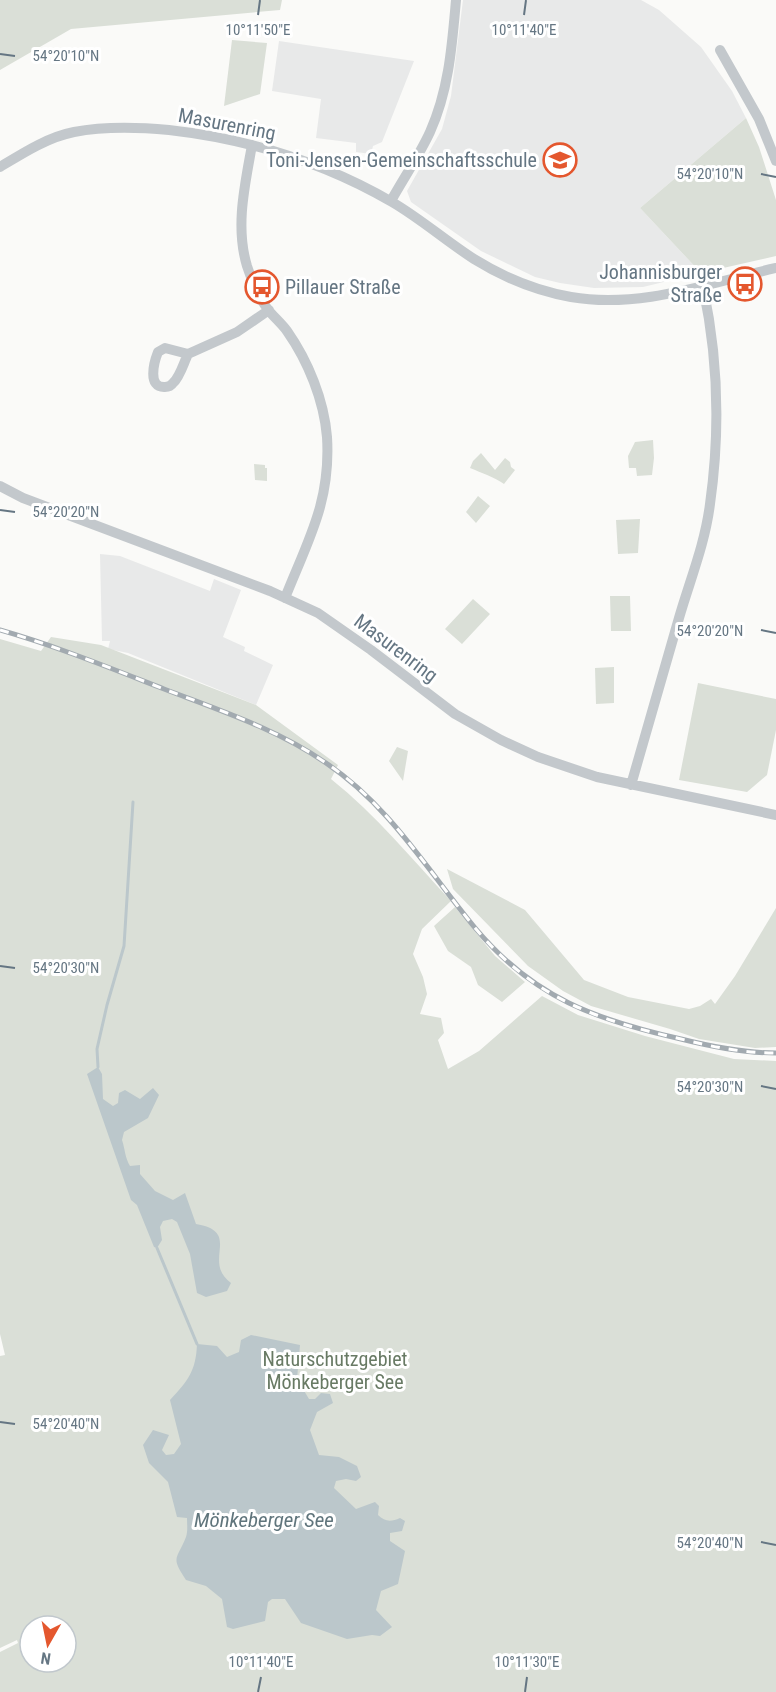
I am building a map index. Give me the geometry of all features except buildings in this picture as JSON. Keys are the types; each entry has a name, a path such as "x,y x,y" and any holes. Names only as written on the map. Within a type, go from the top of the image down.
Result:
{"street":[{"path":"391,201 429,134 438,111 448,71 456,0"},
{"path":"720,50 759,119 776,162"},
{"name":"Masurenring","path":"0,167 35,146 72,132 138,127 206,134 305,160 391,201 423,221 476,260 514,279 547,291 596,299 637,300 703,287 720,280 776,268"},
{"path":"252,145 243,200 242,245 257,291 286,330 310,373 324,417 327,436 323,502 285,598"},
{"path":"632,785 679,617 696,569 710,506 715,439 715,380 703,287"},
{"path":"188,354 237,332 269,310"},
{"name":"Masurenring","path":"0,486 23,498 285,598 337,626 448,709 501,740 538,757 597,777 776,815"}],"shaded area":[{"name":"Toni-Jensen-Gemeinschaftsschule","path":"463,0 641,0 659,10 701,47 732,91 746,118 640,208 701,273 643,287 594,288 535,277 481,251 411,202 407,191 442,129 451,96"},
{"path":"279,41 414,61 382,142 373,146 371,154 356,152 356,143 316,138 321,99 272,91"},
{"path":"100,554 120,556 210,591 214,579 241,590 223,637 245,647 244,651 273,665 256,705 128,653 108,649 110,641 102,641"}],"green space":[{"path":"0,0 282,0 280,10 71,29 0,70"},
{"path":"232,40 267,43 260,94 224,106"},
{"path":"746,118 759,147 776,200 776,256 701,273 640,208"},
{"path":"653,440 652,475 637,476 636,468 629,468 628,456 635,442"},
{"path":"481,453 495,470 505,458 510,462 511,467 515,470 504,484 470,468"},
{"path":"254,464 265,465 267,481 255,480"},
{"path":"478,496 490,506 476,523 466,512"},
{"path":"640,519 638,553 618,554 616,520"},
{"path":"610,596 630,596 631,631 611,631"},
{"path":"473,599 490,614 462,644 445,629"},
{"name":"Naturschutzgebiet Mönkeberger See","path":"51,637 101,645 256,705 338,765 331,779 378,822 451,901 422,929 413,954 423,977 427,994 420,1014 441,1018 444,1033 438,1040 448,1069 479,1051 542,996 578,1015 645,1036 734,1059 776,1061 776,1692 0,1692 0,1652 18,1643 17,1640 0,1648 0,1356 5,1355 0,1334 0,639 41,651"},
{"path":"614,667 614,703 596,704 595,668"},
{"path":"698,683 776,699 776,730 767,775 747,792 679,780"},
{"path":"397,747 408,751 403,781 389,761"},
{"path":"447,869 525,910 584,980 628,997 689,1009 700,1006 711,999 715,1004 735,976 776,908 776,1047 755,1048 699,1039 591,1006 563,991 528,966 453,889"},
{"path":"455,907 495,956 525,982 502,1002 478,985 471,967 448,951 434,926"}],"water":[{"path":"98,1067 102,1074 103,1099 113,1106 118,1103 119,1093 125,1090 140,1099 153,1088 159,1095 148,1118 124,1132 122,1140 127,1160 130,1166 140,1165 140,1174 155,1191 173,1200 185,1193 196,1224 210,1228 217,1234 220,1240 219,1266 231,1283 227,1291 206,1297 197,1293 190,1254 177,1222 172,1219 163,1221 160,1227 162,1240 157,1248 154,1247 137,1205 131,1200 87,1074"},
{"name":"Mönkeberger See","path":"251,1335 300,1345 297,1379 309,1399 315,1399 321,1393 330,1394 333,1403 317,1412 310,1430 319,1455 339,1457 357,1466 361,1477 356,1481 346,1479 336,1481 334,1488 356,1509 375,1502 379,1506 378,1515 383,1519 391,1521 400,1518 405,1521 402,1531 390,1533 390,1541 405,1551 398,1584 381,1591 376,1610 392,1627 380,1636 347,1639 301,1623 285,1599 272,1599 268,1602 265,1621 233,1629 227,1627 222,1599 206,1586 186,1580 178,1566 177,1558 187,1535 187,1518 177,1517 168,1482 149,1463 143,1445 153,1430 169,1435 162,1450 166,1455 174,1454 181,1444 170,1400 182,1387 193,1369 197,1344 217,1346 227,1357 239,1352 241,1340"}],"waterway":[{"path":"98,1067 97,1049 124,946 133,802"},
{"path":"157,1248 197,1344"}],"railway":[{"path":"0,630 83,658 247,721 288,740 326,763 349,780 389,819 476,929 498,953 521,973 568,1003 650,1032 728,1049 776,1053"}],"place":[{"name":"Toni-Jensen-Gemeinschaftsschule","path":"560,160"},
{"name":"Johannisburger Straße","path":"745,284"},
{"name":"Pillauer Straße","path":"262,287"}]}
